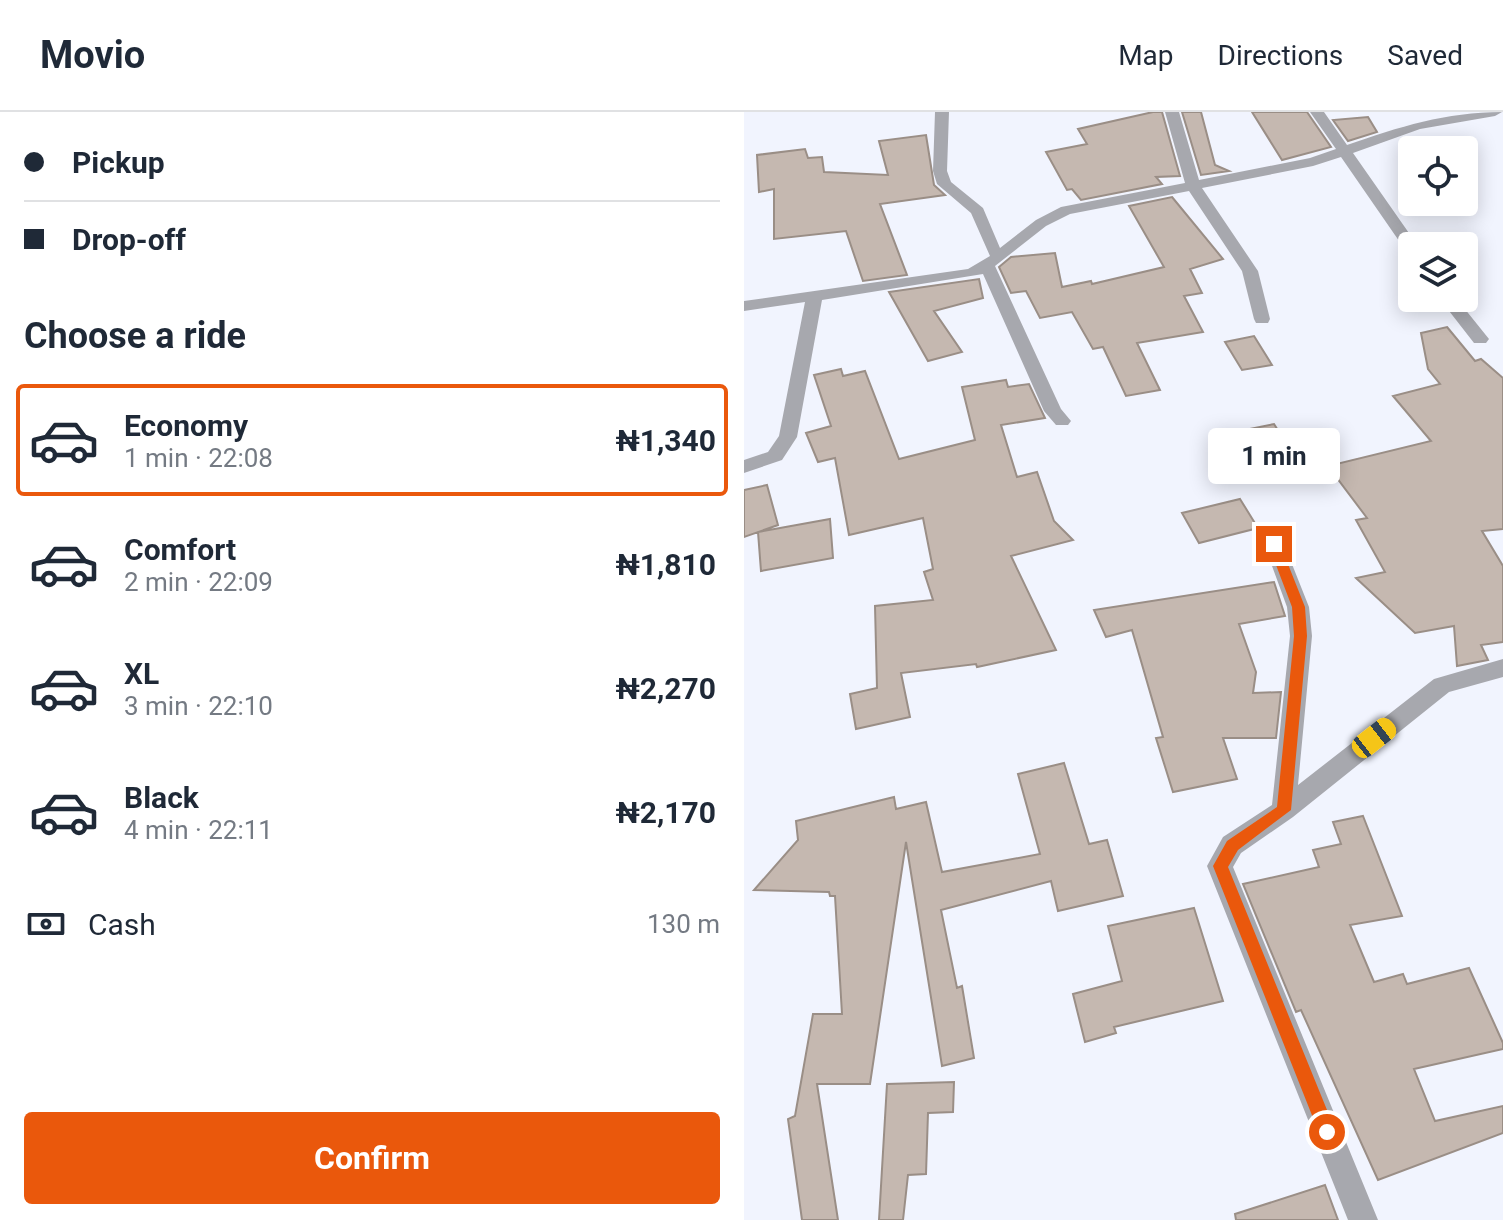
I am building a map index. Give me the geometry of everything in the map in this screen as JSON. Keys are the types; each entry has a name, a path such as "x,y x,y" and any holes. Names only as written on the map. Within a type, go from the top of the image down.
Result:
{"street":[{"path":"942,112 940,171 944,184 978,211 993,250 994,261 1053,411 1062,421"},
{"path":"1172,112 1193,186 1250,271 1262,319"},
{"path":"1317,112 1401,232"},
{"path":"744,306 972,273 994,261 1058,213 1313,162 1428,117 1495,112"},
{"path":"744,467 775,456 788,437 814,296"},
{"path":"1458,312 1480,339"},
{"path":"1274,544 1298,607 1301,636 1284,810"},
{"path":"1363,1220 1220,866 1232,845 1284,810 1442,685 1503,668"}],"building":[{"path":"1162,112 1180,176 1156,177 1162,184 1081,200 1072,189 1067,190 1046,152 1087,144 1078,129"},
{"path":"1182,112 1201,112 1215,165 1229,171 1201,175"},
{"path":"1252,112 1307,112 1331,147 1282,160"},
{"path":"1368,117 1377,132 1348,141 1333,120"},
{"path":"926,135 934,185 945,195 880,204 907,275 863,281 846,231 774,239 774,189 759,192 757,155 805,149 808,158 822,157 824,172 888,175 879,141"},
{"path":"1172,197 1223,259 1190,269 1202,293 1184,296 1203,332 1137,343 1160,390 1126,396 1103,347 1093,349 1072,312 1040,318 1026,291 1011,293 999,267 1011,257 1055,253 1062,287 1091,281 1092,284 1164,267 1129,206"},
{"path":"979,279 983,298 934,311 962,352 928,361 889,292"},
{"path":"1447,327 1475,361 1481,359 1503,378 1503,529 1482,531 1503,566 1503,642 1481,645 1488,660 1457,666 1454,626 1415,633 1356,578 1385,572 1356,520 1367,518 1328,466 1431,441 1393,396 1440,384 1428,369 1421,333"},
{"path":"1254,336 1272,365 1242,370 1225,342"},
{"path":"841,369 843,376 865,371 899,459 975,440 962,387 1006,380 1008,387 1029,384 1045,418 1001,425 1017,477 1037,472 1054,521 1073,540 1011,556 1056,650 977,667 976,664 901,673 910,717 856,729 850,694 877,688 875,606 933,600 924,572 933,569 923,518 849,535 835,458 818,462 806,433 831,426 814,375"},
{"path":"1274,424 1296,459 1261,469 1240,431"},
{"path":"767,485 778,525 744,537 744,490"},
{"path":"1240,499 1258,528 1199,543 1182,513"},
{"path":"830,519 833,558 761,571 758,532"},
{"path":"1274,582 1285,616 1239,624 1256,672 1253,693 1281,692 1276,738 1223,738 1237,779 1173,792 1156,738 1163,737 1132,630 1106,637 1094,610"},
{"path":"1064,763 1089,844 1107,840 1123,896 1058,911 1051,881 941,910 957,988 962,986 974,1058 942,1066 906,842 870,1084 817,1084 838,1220 802,1220 788,1119 795,1116 813,1014 842,1014 835,896 830,896 829,892 754,890 798,840 796,821 894,797 896,809 926,802 942,872 1040,854 1018,774"},
{"path":"1363,816 1402,916 1350,925 1374,982 1403,974 1407,984 1469,968 1503,1043 1503,1049 1414,1069 1435,1121 1503,1106 1503,1133 1378,1180 1301,1010 1296,1012 1243,884 1319,867 1313,850 1341,844 1333,822"},
{"path":"1194,908 1223,1001 1114,1027 1116,1033 1085,1042 1073,994 1122,981 1108,926"},
{"path":"954,1082 953,1112 928,1113 926,1174 908,1175 903,1220 879,1220 887,1084"},
{"path":"1325,1185 1338,1220 1236,1220 1235,1214"}],"route":[{"path":"1274,544 1298,607 1301,636 1284,810 1232,845 1220,866 1327,1132"}]}
